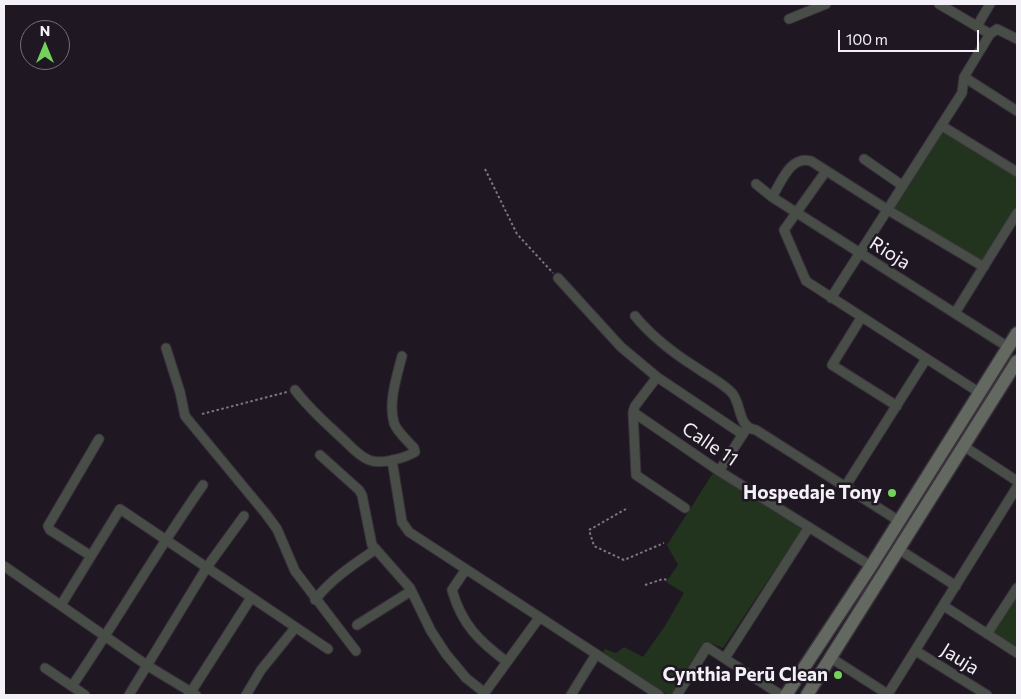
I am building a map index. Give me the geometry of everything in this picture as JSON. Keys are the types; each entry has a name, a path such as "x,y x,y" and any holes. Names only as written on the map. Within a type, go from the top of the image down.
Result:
{"main road":[{"path":"786,695 871,566 1017,333"},
{"path":"807,695 965,447 1017,361"},
{"path":"862,579 874,588"}],"street":[{"path":"788,19 826,4"},
{"path":"939,4 977,26 1017,39"},
{"path":"977,26 990,4"},
{"path":"831,298 942,126 962,93 964,77 994,32"},
{"path":"964,77 1017,111"},
{"path":"942,126 1017,172"},
{"path":"864,159 903,186"},
{"path":"772,198 788,170 799,162 812,161 888,210 984,267"},
{"path":"826,171 784,230 806,281 980,393"},
{"name":"Rioja","path":"756,184 772,198 1008,347"},
{"path":"955,314 1017,213"},
{"path":"558,278 621,346 656,377 742,434"},
{"path":"634,316 666,348 734,394 742,419 751,429 756,430 899,521"},
{"path":"861,318 832,366 897,406"},
{"path":"166,348 180,392 185,416 277,529 295,571 315,600 356,651"},
{"path":"295,390 324,423 358,454 371,461 392,460 414,452 414,448 394,424 394,391 402,356"},
{"path":"845,487 926,359"},
{"path":"656,377 635,406 633,412 636,475 685,508"},
{"name":"Calle 11","path":"633,412 719,470 871,566"},
{"path":"719,470 742,434 751,429"},
{"path":"91,556 50,530 48,526 99,439"},
{"path":"965,447 1017,481"},
{"path":"320,455 362,495 370,536 376,549 411,591 431,632 446,654 466,678 484,694 539,618"},
{"path":"392,460 402,522 405,528 595,656 659,695"},
{"path":"72,686 106,637 164,539 203,485"},
{"path":"831,658 888,695 1017,487"},
{"path":"61,605 120,509 328,649"},
{"path":"129,695 206,567 244,516"},
{"path":"725,658 809,527"},
{"path":"315,600 323,589 376,549"},
{"path":"900,550 956,586"},
{"path":"4,566 148,666 192,694 251,598"},
{"path":"466,568 452,590 458,607 478,640 506,662"},
{"path":"357,625 411,591"},
{"path":"987,634 1016,591"},
{"path":"944,606 1017,653"},
{"path":"246,695 261,670 295,628"},
{"path":"677,695 707,647 781,695"},
{"name":"Jauja","path":"916,651 987,695"},
{"path":"571,695 595,656"},
{"path":"44,668 85,695"}],"path":[{"path":"485,169 517,234 558,278"},
{"path":"202,414 295,390"},
{"path":"626,509 589,530 594,546 624,560 664,543"},
{"path":"645,585 663,578 668,580"}],"green space":[{"path":"943,131 1017,175 1017,208 982,263 891,209"},
{"path":"713,473 802,529 723,648 706,641 672,695 668,695 602,654 605,649 616,653 624,647 643,657 665,626 684,593 666,582 678,565 667,545"},
{"path":"1014,597 1017,599 1017,649 992,632"}],"place":[{"name":"Hospedaje Tony","path":"892,493"},
{"name":"Cynthia Perū Clean","path":"838,675"}]}
